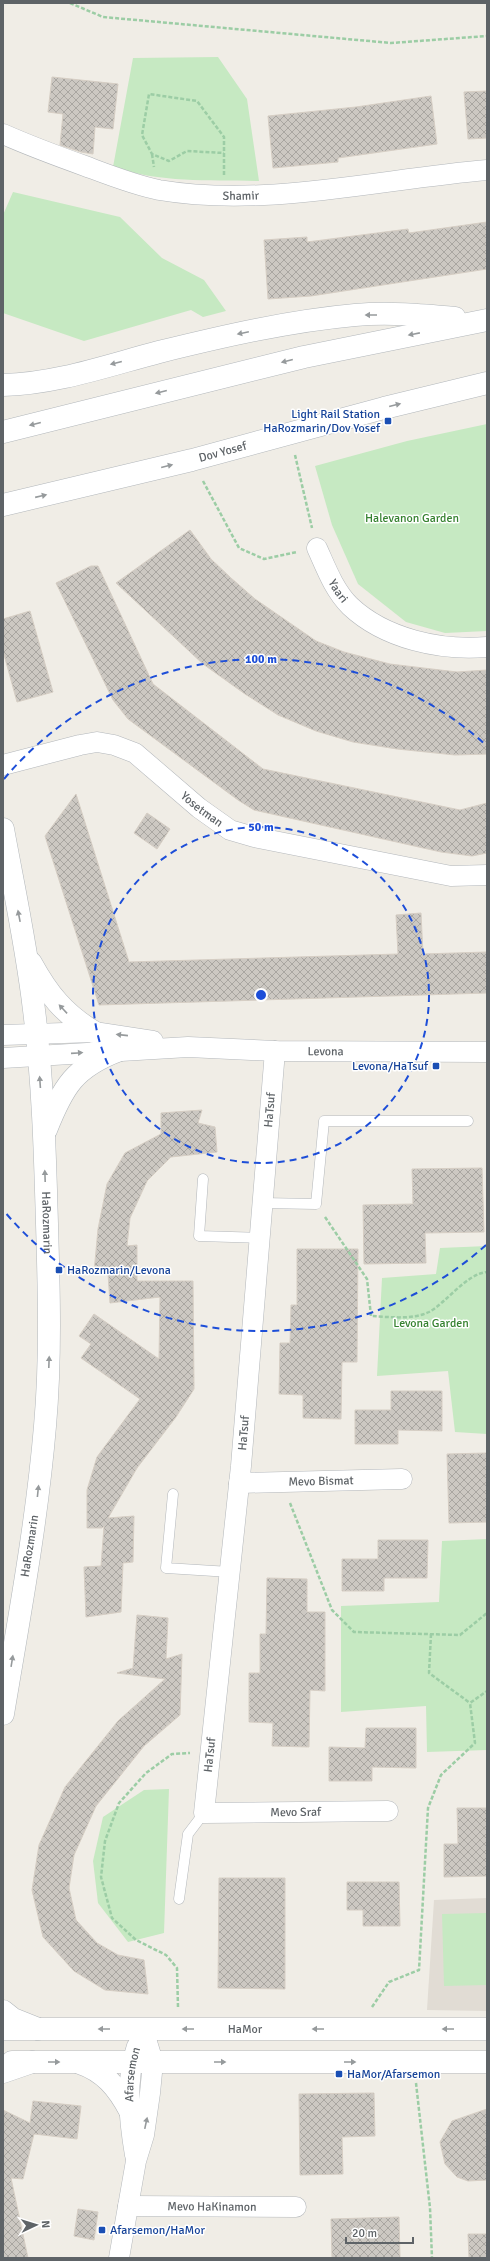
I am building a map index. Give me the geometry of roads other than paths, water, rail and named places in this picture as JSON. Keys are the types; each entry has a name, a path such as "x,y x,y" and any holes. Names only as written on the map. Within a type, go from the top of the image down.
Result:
{"main road":[{"path":"3,385 20,385 57,378 202,342 280,325 356,315 414,315 483,320"},
{"path":"3,432 304,357 483,320"},
{"name":"Dov Yosef","path":"3,505 192,460 290,433 487,383"},
{"name":"HaRozmarin","path":"3,829 26,954 36,1033 44,1135 49,1303 49,1360 45,1426 35,1519 3,1714"},
{"path":"26,954 39,978 62,1009 74,1020 94,1032"},
{"path":"44,1135 59,1096 72,1079 86,1067 104,1056 120,1050"},
{"path":"3,2011 13,2019 38,2029"},
{"name":"HaMor","path":"3,2029 487,2029"},
{"path":"3,2062 487,2062"},
{"path":"3,2072 32,2062"},
{"path":"76,2062 95,2069 109,2080 121,2095 130,2111"}],"street":[{"name":"Shamir","path":"3,134 111,176 159,190 216,194 284,193 343,188 430,175 487,170"},
{"name":"Yaari","path":"317,548 332,581 350,606 376,624 406,638 438,646 487,648"},
{"name":"Yosetman","path":"3,765 97,742 114,745 135,754 199,808 230,830 262,838 451,876 487,875"},
{"name":"Levona","path":"3,1035 94,1032 188,1047"},
{"name":"Levona","path":"3,1058 188,1047 275,1052 487,1052"},
{"name":"HaTsuf","path":"204,1813 239,1483 275,1052"},
{"name":"Mevo Bismat","path":"239,1483 402,1479"},
{"name":"Mevo Sraf","path":"204,1813 388,1811"},
{"name":"Afarsemon","path":"136,2161 130,2111 131,2062 143,2029"},
{"name":"Afarsemon","path":"119,2258 136,2161 148,2116 153,2062 143,2029"},
{"name":"Mevo HaKinamon","path":"128,2206 296,2206"}],"lane":[{"path":"262,1203 316,1204 324,1121 468,1121"},
{"path":"203,1179 199,1236 260,1238"},
{"path":"173,1494 166,1568 230,1572"},
{"path":"179,1899 188,1834 204,1813"}],"place":[{"name":"Light Rail Station HaRozmarin/Dov Yosef","path":"388,421"},
{"name":"Levona/HaTsuf","path":"436,1066"},
{"name":"HaRozmarin/Levona","path":"59,1270"},
{"name":"HaMor/Afarsemon","path":"339,2074"},
{"name":"Afarsemon/HaMor","path":"102,2230"}],"park label":[{"name":"Halevanon Garden","path":"412,518"},
{"name":"Levona Garden","path":"431,1323"}]}
